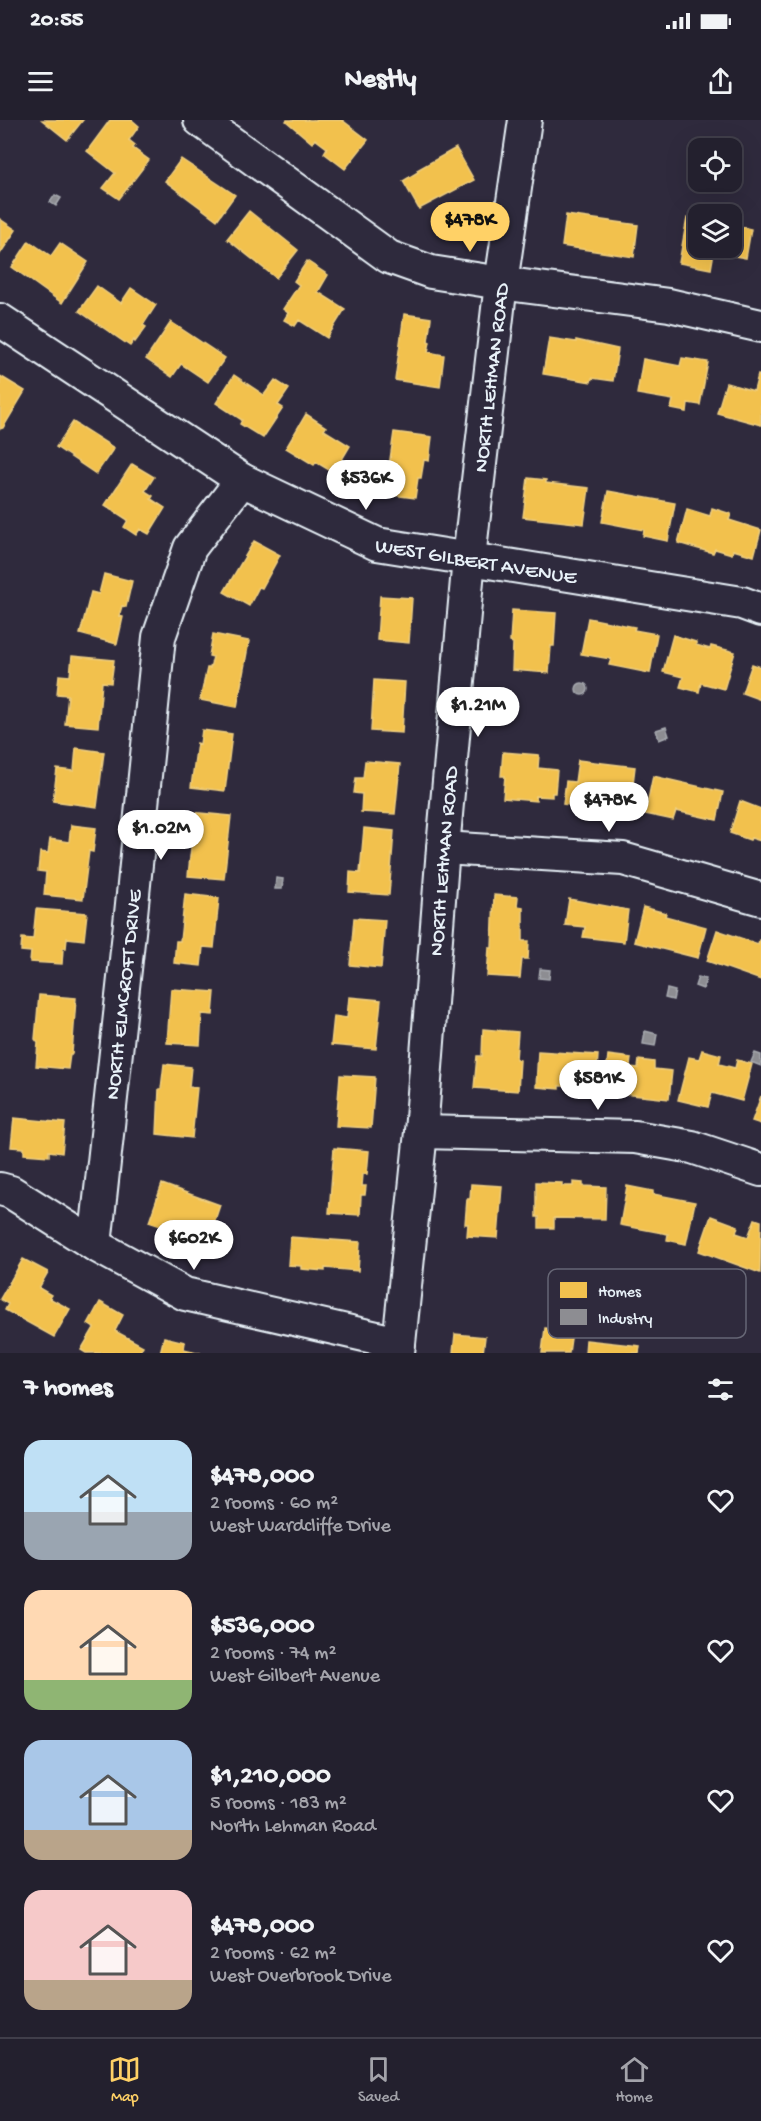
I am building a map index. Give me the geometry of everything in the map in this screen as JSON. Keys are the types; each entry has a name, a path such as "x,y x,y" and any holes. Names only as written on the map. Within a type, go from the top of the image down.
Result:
{"street":[{"path":"200,120 389,257 431,272 669,305 761,326"},
{"name":"NORTH LEHMAN ROAD","path":"399,1348 421,1132 469,558 501,283 525,120"},
{"name":"WEST GILBERT AVENUE","path":"0,320 242,480 377,544 742,603 761,610"},
{"name":"NORTH ELMCROFT DRIVE","path":"95,1245 159,637 190,548 242,480"},
{"path":"443,848 623,859 761,899"},
{"path":"421,1132 635,1137 692,1147 761,1170"},
{"path":"0,1189 10,1192 95,1245 185,1294 399,1348"}],"building: Homes":[{"path":"42,120 83,120 67,140"},
{"path":"110,120 132,120 139,126 129,140 135,145 133,148 149,160 119,199 103,188 115,173 87,151"},
{"path":"287,120 342,120 368,140 345,169 324,153 327,148 315,139 312,143"},
{"path":"456,148 474,180 419,209 403,181 418,172 417,170"},
{"path":"181,159 235,195 217,220 165,181"},
{"path":"249,211 298,250 276,278 227,239"},
{"path":"566,215 638,225 634,257 562,246"},
{"path":"688,218 688,258 713,258 711,269 679,263"},
{"path":"0,219 16,230 0,254"},
{"path":"742,227 751,229 746,258 742,257"},
{"path":"29,241 51,256 60,243 88,262 62,303 12,267"},
{"path":"307,261 328,275 318,292 345,309 327,338 299,320 295,326 284,320 288,313 283,309 299,285 294,281"},
{"path":"97,286 121,303 131,288 156,305 143,325 146,327 130,346 79,311"},
{"path":"404,314 431,318 428,352 444,355 440,387 395,380"},
{"path":"171,322 225,358 208,382 181,364 172,377 146,359"},
{"path":"549,338 576,342 576,340 618,349 613,381 592,378 591,382 543,374"},
{"path":"682,358 708,362 700,405 688,403 687,412 671,409 673,400 637,394 643,359 680,366"},
{"path":"234,375 264,395 275,380 289,389 278,405 283,408 263,438 240,424 242,420 216,403"},
{"path":"758,375 761,376 761,425 717,413 726,383 754,391"},
{"path":"0,376 25,391 3,428 0,429"},
{"path":"306,414 326,427 324,430 350,446 334,473 316,462 314,465 286,448"},
{"path":"73,422 114,448 96,474 56,447"},
{"path":"394,432 432,437 429,461 424,460 415,498 385,494"},
{"path":"132,464 154,477 145,491 153,496 151,499 165,508 149,534 140,529 136,535 124,527 128,520 105,505"},
{"path":"528,478 546,480 546,483 589,488 584,524 523,517"},
{"path":"608,491 675,503 668,541 643,536 644,530 602,522"},
{"path":"712,508 731,514 729,520 761,530 754,556 733,550 732,554 715,549 713,553 678,543 687,509 710,516"},
{"path":"254,541 280,555 249,606 224,592"},
{"path":"104,574 132,581 126,607 122,606 119,616 123,617 117,644 80,634 91,592 99,594"},
{"path":"380,596 412,598 409,643 377,640"},
{"path":"512,610 556,613 554,646 551,646 549,673 512,670 513,643 510,642"},
{"path":"588,618 635,627 634,630 657,634 650,673 609,665 611,659 581,654"},
{"path":"213,634 249,641 237,707 200,700 207,668 210,668 213,657 209,656"},
{"path":"673,635 710,649 711,646 735,652 724,689 701,683 699,692 680,687 683,677 663,672"},
{"path":"72,656 114,660 111,683 102,682 98,727 65,724 68,695 57,694 59,675 70,676"},
{"path":"752,664 761,667 761,700 742,693"},
{"path":"374,680 405,682 402,733 371,731"},
{"path":"202,730 232,734 225,791 191,787 197,743 200,744"},
{"path":"76,748 104,752 97,807 53,801 57,769 74,771"},
{"path":"503,752 539,755 538,768 557,770 555,793 552,793 552,797 536,796 536,801 503,798 505,776 501,776"},
{"path":"578,760 635,767 631,800 590,797 589,808 563,804 566,781 575,782"},
{"path":"365,761 400,764 395,814 361,812 362,794 354,793 356,778 363,778"},
{"path":"653,776 723,792 717,820 676,811 673,820 645,814"},
{"path":"740,801 761,809 761,841 730,833"},
{"path":"189,812 231,816 224,879 188,876 192,838 187,838"},
{"path":"71,825 96,828 93,852 89,851 83,899 44,895 46,872 38,871 40,852 48,853 50,839 69,842"},
{"path":"364,828 394,831 389,895 349,892 350,872 360,873"},
{"path":"185,894 219,898 214,948 203,947 201,966 174,963 176,941 180,941"},
{"path":"494,895 518,897 517,906 523,907 523,941 529,941 528,959 522,959 520,978 487,976 489,948 492,948"},
{"path":"569,899 628,910 624,942 583,937 585,927 565,925"},
{"path":"643,907 666,913 665,916 706,927 698,958 634,942"},
{"path":"36,909 87,913 84,940 67,938 66,948 63,948 62,964 30,962 31,952 21,951 22,938 33,939"},
{"path":"354,918 385,920 381,968 350,965"},
{"path":"717,930 758,944 759,940 761,941 761,980 707,961"},
{"path":"171,989 215,992 213,1015 202,1014 200,1045 167,1043"},
{"path":"39,995 76,998 72,1054 70,1054 68,1069 36,1066 38,1043 35,1039"},
{"path":"349,997 381,1000 376,1049 331,1045 334,1016 347,1018"},
{"path":"483,1029 518,1032 516,1059 520,1060 518,1091 474,1088 477,1056 482,1056"},
{"path":"702,1050 721,1055 719,1064 735,1068 737,1060 752,1064 742,1101 712,1093 708,1107 678,1100 689,1057 699,1059"},
{"path":"538,1051 598,1055 596,1086 559,1086 559,1089 536,1087"},
{"path":"608,1055 631,1058 630,1067 638,1068 639,1060 654,1062 654,1069 672,1071 669,1099 604,1092"},
{"path":"164,1064 191,1067 189,1087 197,1088 192,1138 157,1134 159,1089 161,1089"},
{"path":"340,1075 375,1077 371,1128 336,1126"},
{"path":"761,1096 761,1124 752,1121"},
{"path":"14,1118 65,1123 62,1153 49,1151 49,1156 24,1154 24,1148 11,1147"},
{"path":"334,1148 369,1151 367,1174 363,1174 362,1186 366,1186 365,1195 361,1195 360,1215 329,1213"},
{"path":"536,1182 562,1183 562,1186 573,1186 573,1182 583,1183 583,1186 606,1187 605,1219 554,1218 554,1228 539,1228 539,1217 536,1217"},
{"path":"162,1184 220,1205 206,1247 178,1237 179,1232 149,1222"},
{"path":"471,1184 502,1186 498,1238 467,1236 468,1224 465,1224"},
{"path":"627,1186 653,1191 653,1194 695,1202 686,1244 667,1240 668,1234 620,1225"},
{"path":"711,1216 738,1226 736,1233 748,1237 755,1219 761,1221 760,1273 699,1251"},
{"path":"290,1237 360,1242 358,1271 325,1268 325,1271 301,1269 301,1266 288,1265"},
{"path":"23,1259 48,1272 39,1288 51,1295 49,1298 70,1309 54,1337 5,1310 8,1304 0,1299"},
{"path":"100,1302 123,1315 115,1331 143,1346 139,1353 86,1353 81,1350 94,1328 88,1324"},
{"path":"545,1328 548,1328 548,1338 571,1338 569,1353 542,1353"},
{"path":"455,1334 485,1337 483,1353 453,1353"},
{"path":"164,1337 185,1342 184,1349 201,1353 160,1353"},
{"path":"586,1340 640,1346 639,1353 585,1353"}],"building: Industry":[{"path":"55,195 61,198 56,206 50,202"},
{"path":"584,683 588,689 584,695 580,695 576,687"},
{"path":"666,727 669,736 659,740 656,730"},
{"path":"276,878 283,879 282,889 275,889"},
{"path":"540,969 550,970 549,979 539,978"},
{"path":"698,977 706,979 703,989 695,986"},
{"path":"667,989 675,991 673,1000 665,998"},
{"path":"645,1031 657,1034 655,1046 643,1044"},
{"path":"755,1053 761,1055 761,1066 751,1062"}]}
